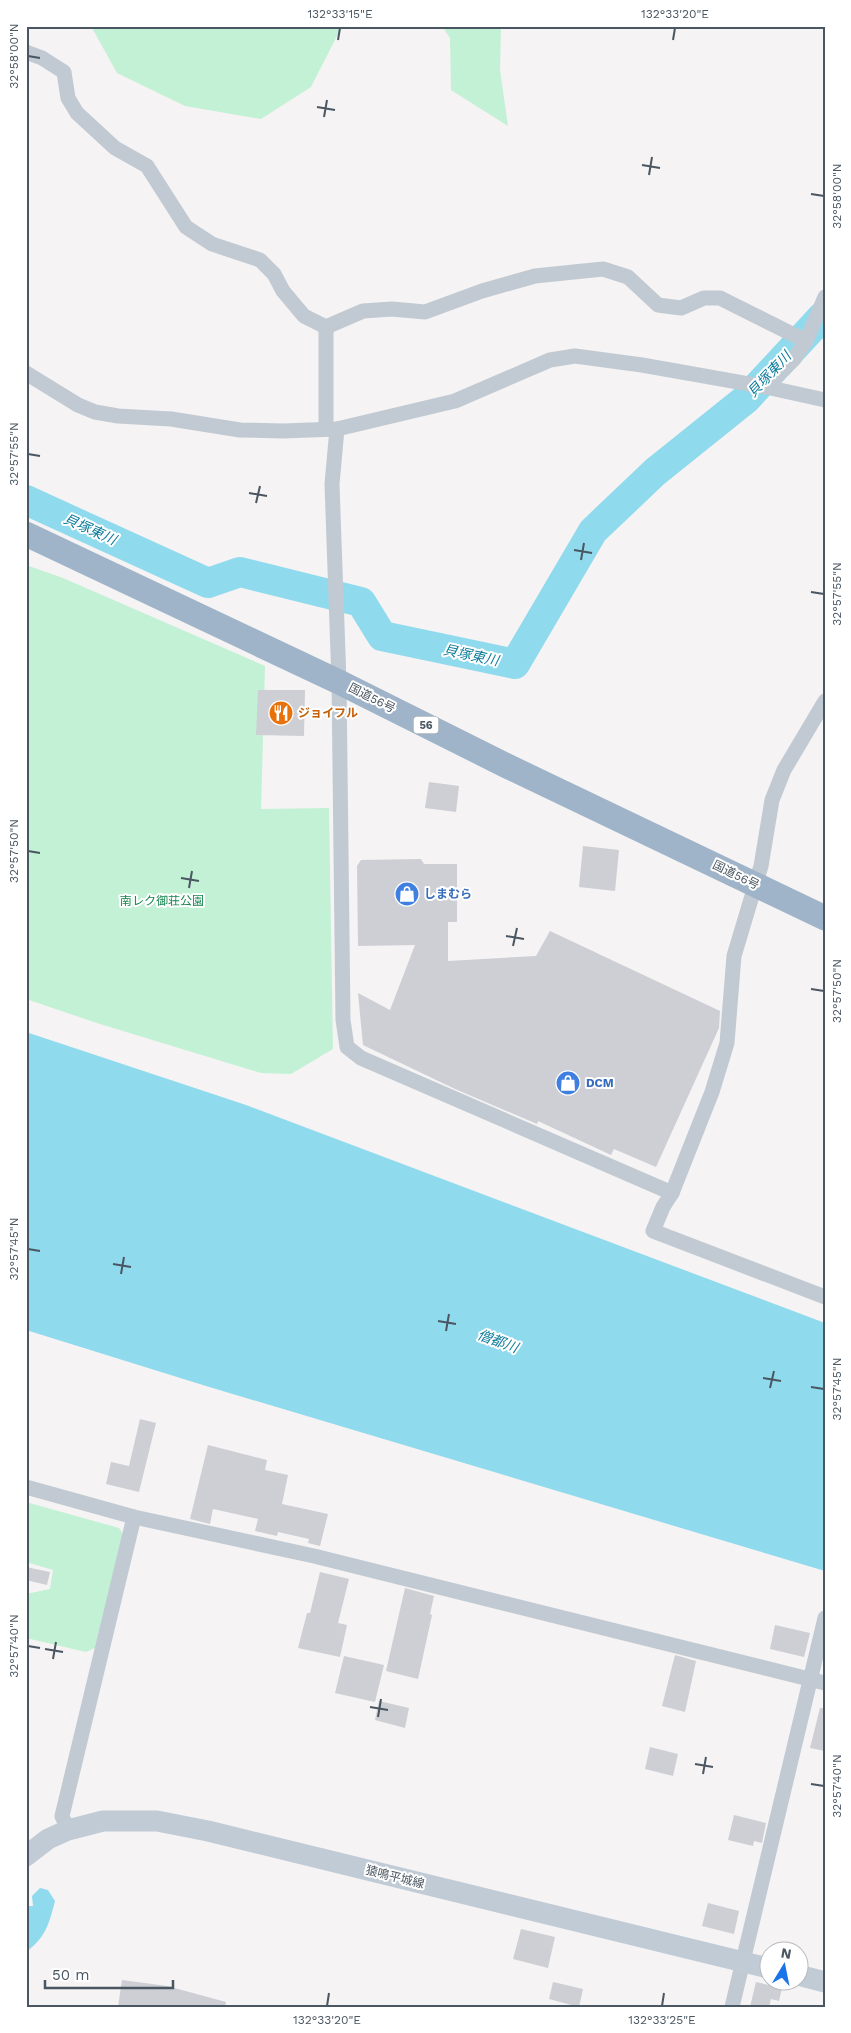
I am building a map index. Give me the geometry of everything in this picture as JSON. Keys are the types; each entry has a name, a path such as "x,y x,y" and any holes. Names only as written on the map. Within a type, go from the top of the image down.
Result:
{"highway":[{"name":"国道56号","path":"26,534 339,682 507,766 825,918"}],"main road":[{"name":"猿鳴平城線","path":"26,1856 48,1838 68,1830 102,1821 157,1820 218,1833 758,1966"},
{"path":"808,1978 825,1982"}],"street":[{"path":"26,52 42,58 64,72 68,98 76,113 115,148 147,166 186,227 212,244 260,260 274,274 283,291 304,316 326,327 363,311 392,309 425,312 482,291 535,276 603,269 628,277 658,305 680,308 704,298 720,298 806,341"},
{"path":"766,387 794,359 806,341 825,297"},
{"path":"326,327 339,682 343,1020 347,1047 362,1058 672,1193"},
{"path":"26,372 78,405 95,412 118,416 170,419 240,430 331,429 455,401 550,360 575,356 642,365 766,387 825,400"},
{"path":"825,701 784,770 772,800 761,866 734,956 726,1043 712,1092 672,1193 663,1207 653,1231 825,1298"},
{"path":"26,1487 134,1516 314,1556 825,1683"},
{"path":"68,1830 62,1816 134,1516"},
{"path":"732,2007 825,1618"}],"green space":[{"path":"91,26 342,26 311,87 261,119 185,106 117,73"},
{"path":"442,26 501,26 500,70 508,126 451,90 450,38"},
{"name":"南レク御荘公園","path":"26,565 63,578 265,666 261,809 329,808 333,1049 291,1074 261,1073 100,1024 26,999"},
{"path":"26,1502 119,1528 123,1534 95,1648 86,1652 26,1638 26,1594 50,1589 53,1570 26,1562"}],"water":[{"name":"僧都川","path":"26,1032 246,1105 825,1323 825,1571 206,1386 26,1330"},
{"path":"40,1888 48,1890 55,1901 46,1930 26,1952 26,1906 33,1906 32,1896"}],"building":[{"name":"ジョイフル","path":"258,690 305,690 304,736 256,735"},
{"path":"429,782 459,786 456,812 425,808"},
{"path":"583,846 619,850 615,891 579,887"},
{"name":"DCM","path":"421,859 424,864 457,864 457,922 448,922 448,961 536,956 550,931 720,1011 719,1028 656,1167 614,1149 611,1155 538,1121 537,1124 455,1089 363,1045 358,993 390,1010 415,945 358,946 357,866 361,860"},
{"path":"140,1419 156,1423 139,1492 106,1484 111,1462 129,1466"},
{"path":"208,1445 267,1460 265,1470 288,1475 282,1504 328,1514 320,1546 308,1543 309,1539 278,1532 277,1536 255,1531 258,1519 213,1509 210,1524 190,1519"},
{"path":"26,1567 50,1572 47,1585 26,1580"},
{"path":"320,1572 349,1579 338,1623 347,1625 340,1657 298,1648 307,1613 310,1613"},
{"path":"405,1588 434,1596 430,1614 432,1615 418,1679 386,1671"},
{"path":"775,1625 810,1633 804,1657 770,1649"},
{"path":"675,1655 696,1661 685,1712 662,1706"},
{"path":"344,1656 384,1665 375,1702 335,1693"},
{"path":"379,1701 409,1708 405,1728 375,1720"},
{"path":"820,1708 825,1708 825,1751 810,1748"},
{"path":"650,1747 678,1754 673,1776 645,1769"},
{"path":"734,1815 766,1823 762,1843 754,1841 753,1846 728,1840"},
{"path":"708,1903 739,1911 734,1934 702,1926"},
{"path":"521,1929 555,1937 548,1968 513,1959"},
{"path":"122,1980 167,1986 226,2002 225,2007 118,2007"},
{"path":"553,1982 583,1989 579,2007 549,1999"},
{"path":"756,1982 758,1982 758,1990 782,1990 779,2001 771,1999 769,2007 750,2007"}],"waterway":[{"name":"貝塚東川","path":"26,500 208,583 240,572 361,602 382,636 515,664 593,531 655,472 746,399 822,317"}],"place":[{"name":"ジョイフル","path":"281,713"},
{"name":"しまむら","path":"407,894"},
{"name":"DCM","path":"568,1083"}]}
